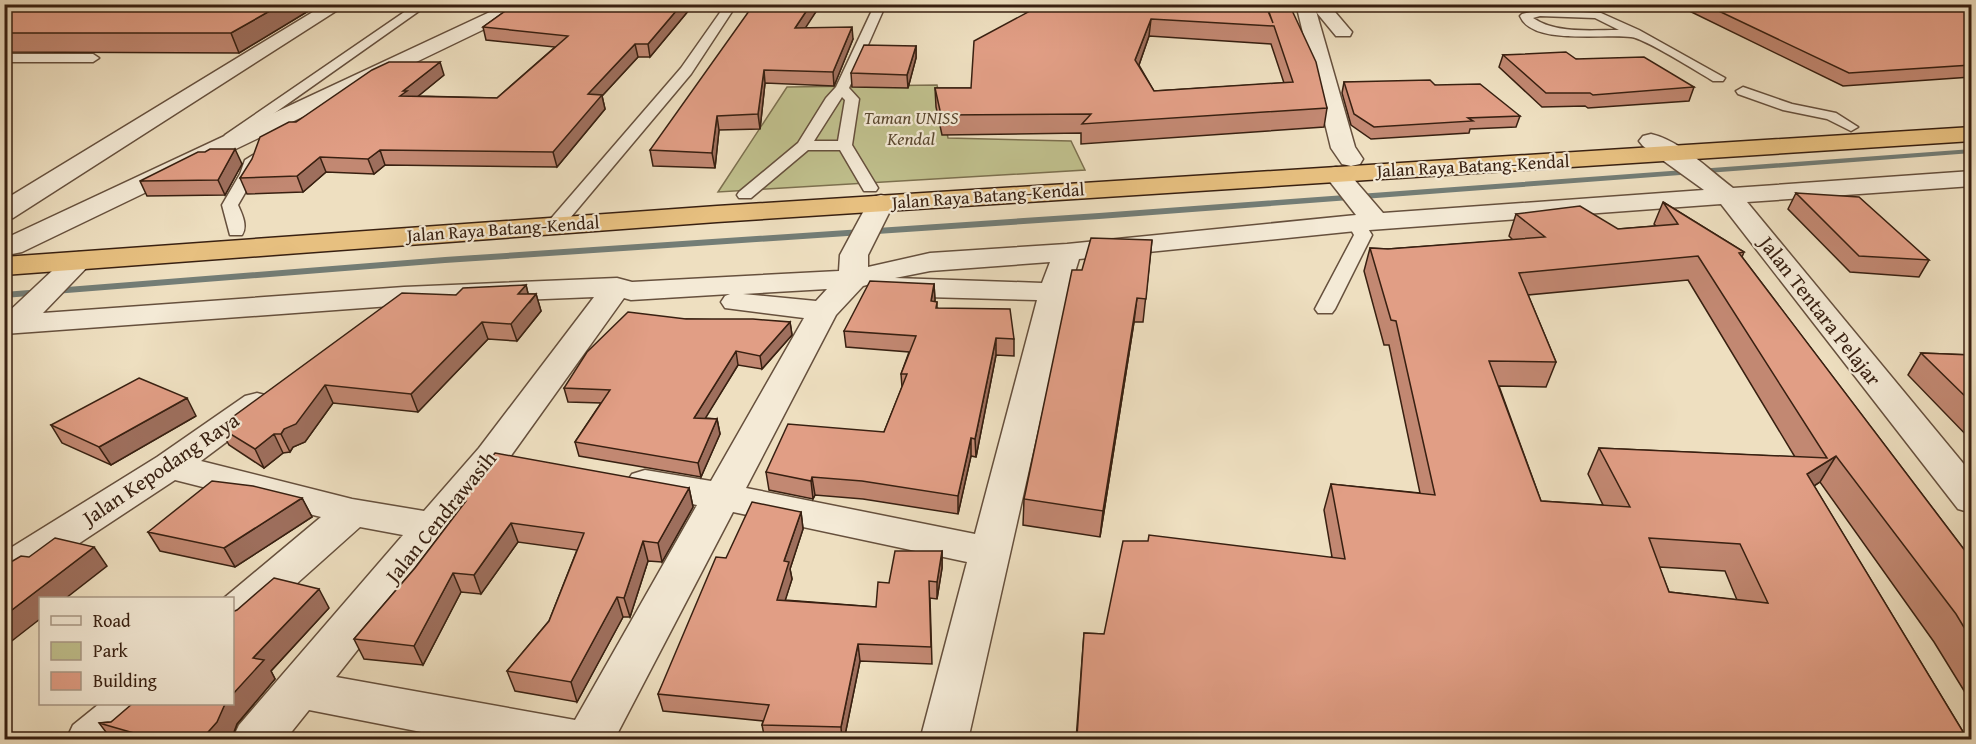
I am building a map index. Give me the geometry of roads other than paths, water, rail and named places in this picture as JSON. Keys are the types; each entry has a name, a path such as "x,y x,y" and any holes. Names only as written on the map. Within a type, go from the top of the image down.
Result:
{"highway":[{"name":"Jalan Raya Batang-Kendal","path":"1670,154 1851,127 1971,119"},
{"name":"Jalan Raya Batang-Kendal","path":"7,253 236,231 745,195 876,195 1346,174 1971,134"},
{"name":"Jalan Raya Batang-Kendal","path":"7,253 80,261 554,226 876,195"}],"street":[{"path":"4,212 339,4"},
{"path":"7,253 522,4"},
{"path":"1305,4 1342,148 1346,174 1368,220"},
{"path":"1325,4 1326,13 1343,32"},
{"name":"Jalan Tentara Pelajar","path":"1670,154 1725,194 1971,500"},
{"path":"15,321 404,296 624,289 851,274 930,262 1067,252 1368,220 1971,178"},
{"path":"589,740 823,311 851,274 868,228 876,195"},
{"path":"945,740 1054,292 1067,252"},
{"path":"15,321 80,261"},
{"path":"851,274 1054,292"},
{"path":"624,289 823,311"},
{"name":"Jalan Cendrawasih","path":"256,740 434,527 509,459 624,289"},
{"path":"358,330 404,296"},
{"name":"Jalan Kepodang Raya","path":"4,572 171,466 283,384"},
{"path":"171,466 352,512 434,527"},
{"path":"607,476 721,496 990,552"},
{"path":"234,614 352,512"},
{"path":"299,688 572,740"},
{"path":"90,740 131,705"}],"lane":[{"path":"202,157 424,4"},
{"path":"554,226 686,71 732,4"},
{"path":"745,195 804,146 833,98 842,89 881,4"},
{"path":"1635,33 1550,30 1534,26 1526,16 1540,13 1591,13 1635,33 1718,78"},
{"path":"4,58 93,58"},
{"path":"842,89 852,99 845,146 876,195"},
{"path":"1743,91 1788,107 1831,116 1851,127"},
{"path":"236,231 235,217 230,205 261,145 307,122"},
{"path":"804,146 845,146"},
{"path":"1325,309 1364,235 1368,220"}],"waterway":[{"path":"4,295 445,260 1099,216 1972,151"}],"park label":[{"name":"Taman UNISS Kendal","path":"911,128"}]}
